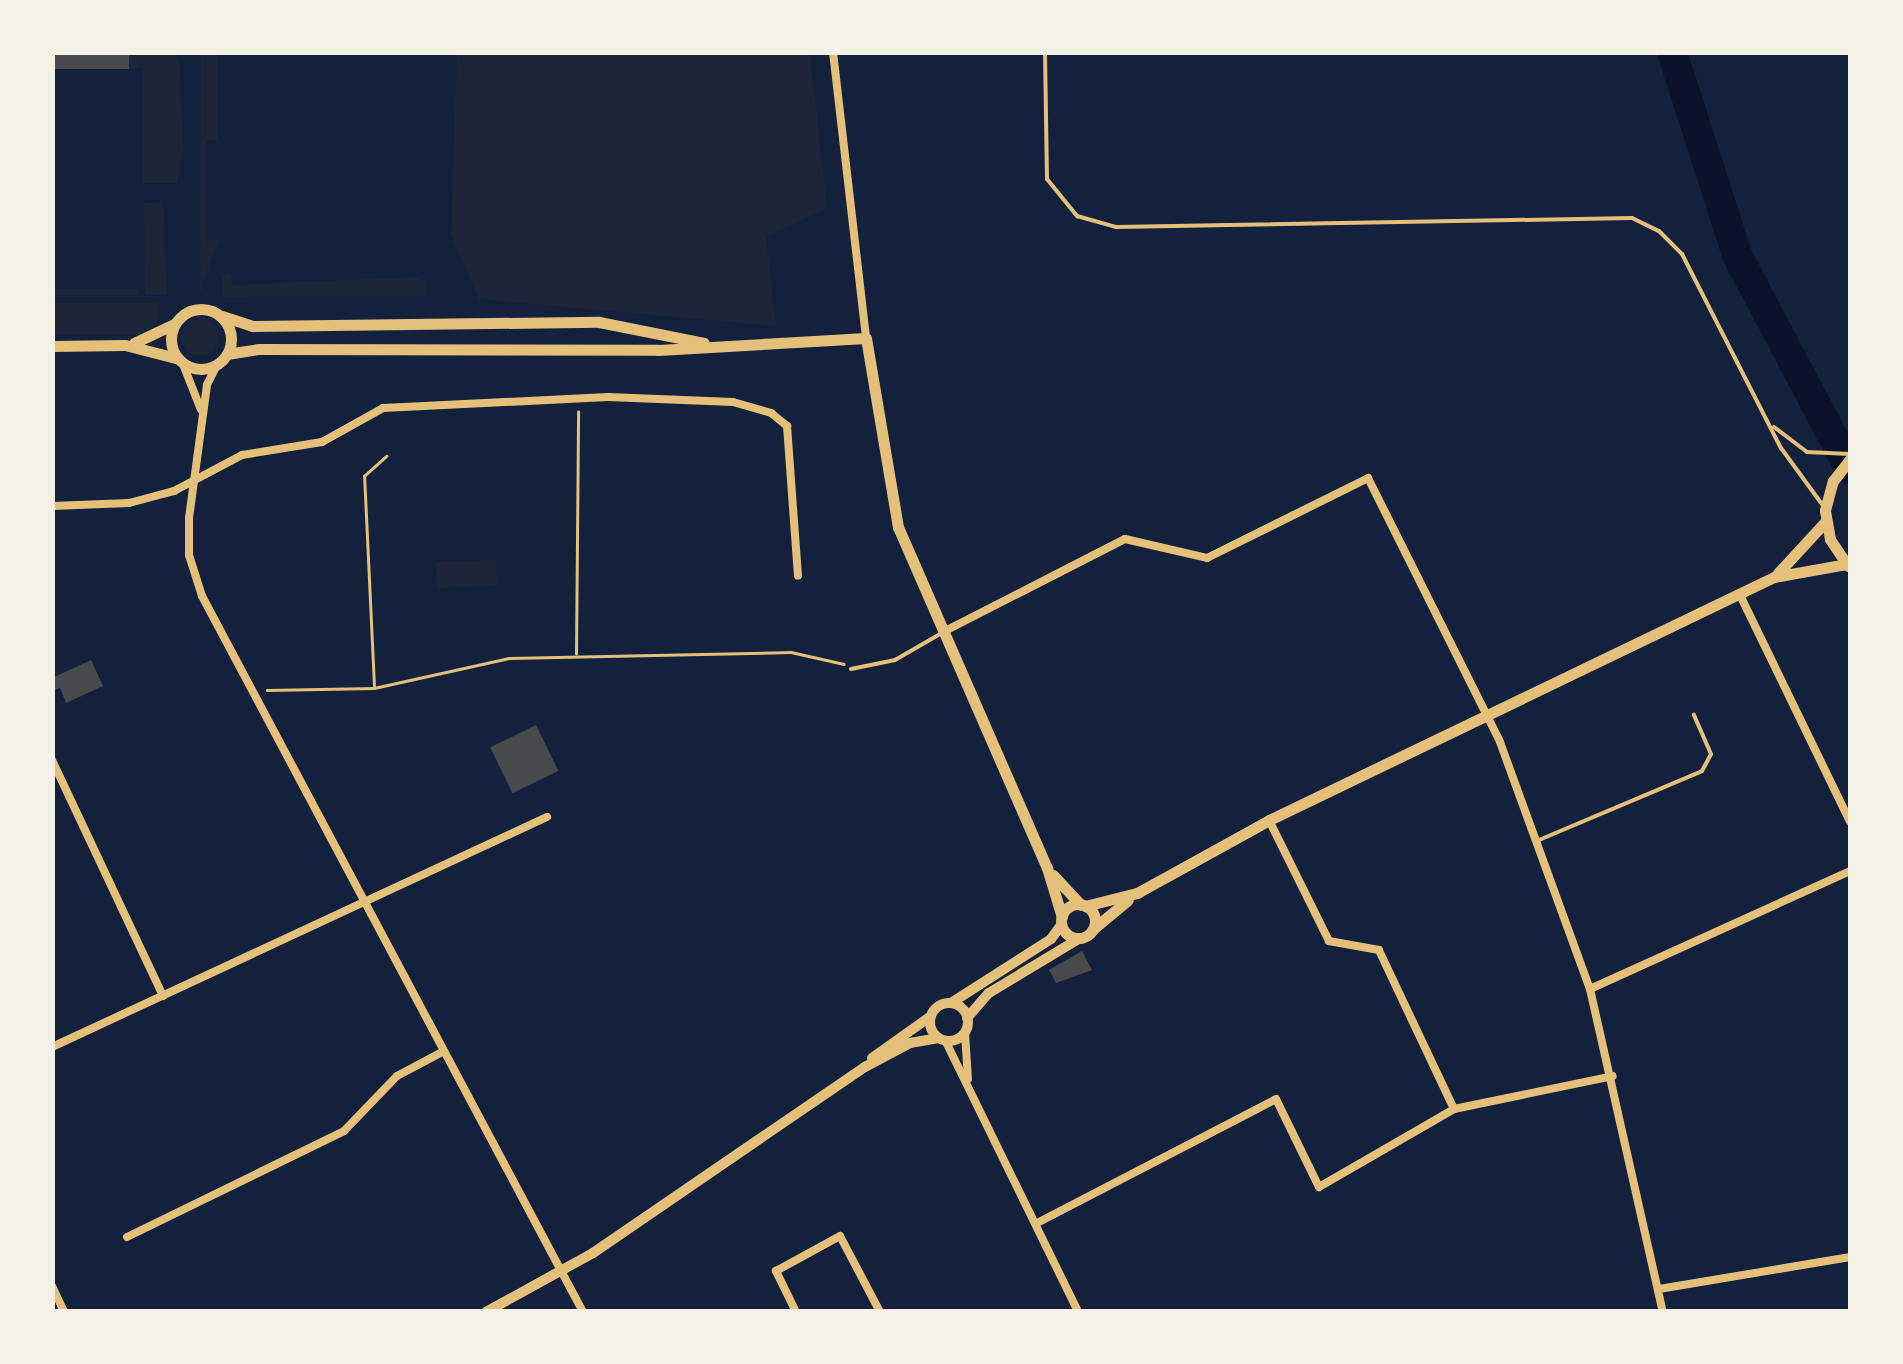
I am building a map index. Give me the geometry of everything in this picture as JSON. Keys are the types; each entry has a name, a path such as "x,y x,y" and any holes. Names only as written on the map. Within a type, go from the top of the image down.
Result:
{"main road":[{"path":"125,345 174,324 196,309 253,326 599,322 714,345"},
{"path":"52,346 125,345 200,369 217,365 227,354 232,334 222,316"},
{"path":"174,324 170,342 180,361"},
{"path":"227,354 258,349 714,345 866,338 898,528 1047,868 1062,921 1080,938"},
{"path":"1774,577 1825,516 1833,481 1850,456"},
{"path":"865,1066 910,1043 964,1033 967,1018 990,993 1080,938 1137,893 1269,820 1774,577 1848,566 1825,516"},
{"path":"1047,868 1094,919 1092,929"},
{"path":"486,1312 563,1272 865,1066 931,1016 1051,939 1062,921 1083,906 1137,893"},
{"path":"951,1003 967,1018"},
{"path":"931,1016 942,1039"}],"street":[{"path":"833,52 866,338"},
{"path":"180,361 203,419"},
{"path":"217,365 203,419 188,538 193,573 583,1312"},
{"path":"52,506 129,503 196,481 255,451 322,442 383,408 578,398 733,402 771,413 787,426 798,576"},
{"path":"944,632 1125,539 1208,558 1368,478 1485,713 1590,989 1662,1312"},
{"path":"1738,594 1850,822"},
{"path":"52,760 163,996"},
{"path":"52,1047 546,818"},
{"path":"1269,820 1329,941 1380,950 1454,1109"},
{"path":"1590,989 1850,871"},
{"path":"964,1033 972,1093"},
{"path":"942,1039 1039,1222 1078,1312"},
{"path":"127,1237 344,1131 396,1076 444,1051"},
{"path":"1039,1222 1276,1099 1319,1186 1454,1109 1612,1076"},
{"path":"796,1312 776,1270 840,1236 880,1312"},
{"path":"1658,1289 1850,1257"},
{"path":"52,1286 64,1312"}],"lane":[{"path":"1045,52 1047,179 1077,216 1116,226 1632,218 1659,231 1682,254 1771,424 1825,516"},
{"path":"1771,424 1798,447 1818,454 1850,456"},
{"path":"850,669 895,660 944,632"},
{"path":"1534,842 1702,772 1711,754 1694,715"}],"path":[{"path":"576,656 578,398"},
{"path":"374,688 364,476 386,456"},
{"path":"257,694 374,688 508,658 791,652 836,660 850,669"}],"shaded area":[{"path":"129,53 175,53 180,61 183,151 177,183 143,183 143,68 129,69"},
{"path":"201,53 218,53 218,140 206,141 207,240 218,240 200,293"},
{"path":"457,53 810,53 827,208 766,237 776,326 479,299 451,235"},
{"path":"144,203 159,203 164,210 167,295 145,295"},
{"path":"231,272 232,285 415,277 425,282 427,296 222,297 222,277"},
{"path":"53,289 138,289 138,295 53,295"},
{"path":"53,303 157,303 159,315 153,331 136,335 53,334"},
{"path":"200,318 213,324 219,337 213,350 200,356 187,350 181,337 187,324"},
{"path":"496,560 497,586 437,588 436,562"}],"building":[{"path":"52,52 129,52 129,69 52,69"},
{"path":"91,660 103,686 66,703 60,688 52,691 52,678"},
{"path":"536,725 558,771 513,793 490,747"},
{"path":"1082,951 1092,970 1056,983 1049,970"}],"waterway":[{"path":"1672,52 1737,255 1850,469"}]}
